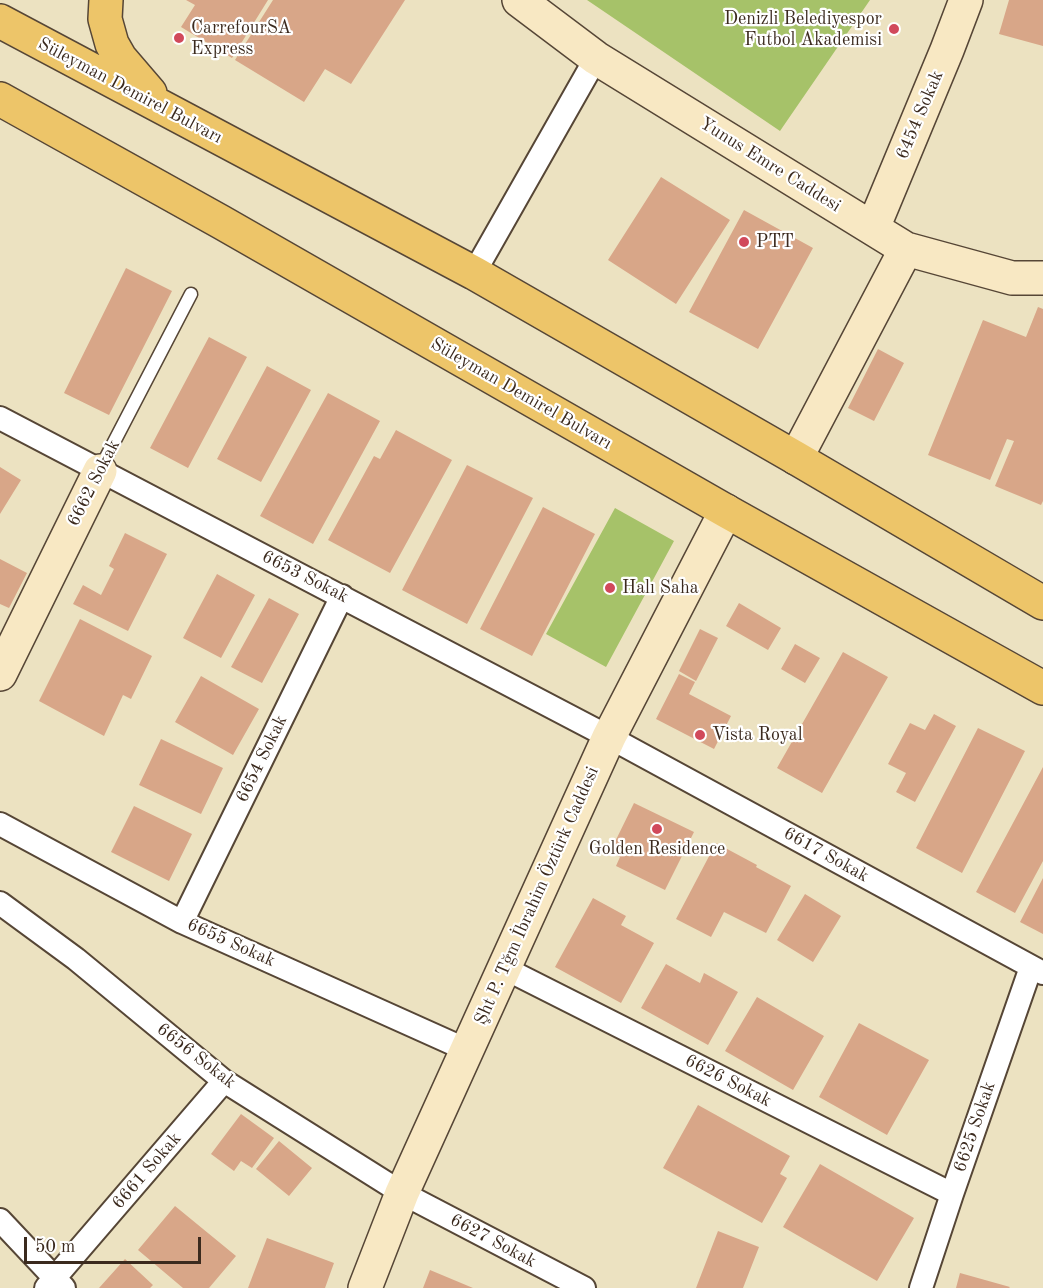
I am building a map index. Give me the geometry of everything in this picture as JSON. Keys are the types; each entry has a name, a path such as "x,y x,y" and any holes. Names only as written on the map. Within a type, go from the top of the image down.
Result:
{"main road":[{"path":"106,0 104,10 106,27 120,58 142,86 171,113"},
{"name":"Süleyman Demirel Bulvarı","path":"0,21 474,273 1043,603"},
{"name":"Süleyman Demirel Bulvarı","path":"0,99 1043,688"}],"street":[{"name":"Yunus Emre Caddesi","path":"519,0 596,58 906,249 1012,278 1043,278"},
{"name":"6454 Sokak","path":"873,228 966,0"},
{"path":"474,273 596,58"},
{"path":"796,458 906,249"},
{"name":"6653 Sokak","path":"0,418 609,736"},
{"name":"6662 Sokak","path":"0,674 100,471"},
{"name":"Şht P. Tğm İbrahim Öztürk Caddesi","path":"364,1288 402,1193 609,736 726,511"},
{"name":"6654 Sokak","path":"182,921 342,596"},
{"name":"6617 Sokak","path":"609,736 1037,970"},
{"name":"6655 Sokak","path":"0,824 182,921 467,1050"},
{"name":"6656 Sokak","path":"0,903 76,959 224,1081 402,1193"},
{"name":"6626 Sokak","path":"504,968 952,1194"},
{"name":"6625 Sokak","path":"921,1288 952,1194 1037,970"},
{"name":"6661 Sokak","path":"55,1285 224,1081"},
{"name":"6627 Sokak","path":"402,1193 584,1288"},
{"path":"0,1220 55,1285"}],"lane":[{"name":"6662 Sokak","path":"100,471 190,294"}],"green space":[{"path":"587,0 870,0 780,131"},
{"name":"Halı Saha","path":"615,508 674,541 606,667 546,634"}],"building":[{"path":"186,0 268,0 232,58 181,27 195,5"},
{"path":"273,0 405,0 351,84 325,69 304,102 235,60"},
{"path":"1009,0 1043,0 1043,46 999,34"},
{"path":"661,177 730,220 676,304 608,260"},
{"path":"744,210 813,248 758,349 689,312"},
{"path":"126,268 172,291 109,415 64,393"},
{"path":"1038,307 1043,309 1043,501 1041,505 995,486 1014,441 1007,439 990,480 928,455 983,320 1026,337"},
{"path":"209,337 247,357 188,468 150,448"},
{"path":"878,349 904,363 874,421 848,408"},
{"path":"267,366 311,390 261,482 217,459"},
{"path":"328,393 380,421 313,544 260,516"},
{"path":"396,430 452,460 390,573 328,540 374,456 380,459"},
{"path":"467,465 533,498 467,624 402,590"},
{"path":"0,467 21,480 0,514"},
{"path":"543,507 595,534 532,656 480,629"},
{"path":"125,533 167,554 128,631 73,604 83,585 101,595 114,569 109,566"},
{"path":"0,559 27,573 9,608 0,604"},
{"path":"217,574 255,595 221,658 183,638"},
{"path":"269,598 299,614 262,683 231,667"},
{"path":"739,603 781,628 768,650 726,626"},
{"path":"80,619 152,656 131,699 123,695 104,736 39,701"},
{"path":"700,629 718,638 696,681 679,671"},
{"path":"795,644 820,658 805,683 781,669"},
{"path":"843,652 888,677 822,793 777,768"},
{"path":"679,674 695,682 689,694 731,716 714,749 656,719"},
{"path":"201,676 259,709 233,755 175,722"},
{"path":"934,714 956,726 915,802 896,792 906,773 888,764 910,723 925,730"},
{"path":"978,728 1025,751 962,873 916,848"},
{"path":"161,739 223,768 201,814 139,785"},
{"path":"1043,767 1043,861 1015,913 976,892"},
{"path":"634,803 694,832 665,890 616,866 620,857 610,852"},
{"path":"134,806 192,834 169,881 111,852"},
{"path":"716,843 791,886 766,933 724,912 711,937 676,919"},
{"path":"1043,878 1043,934 1020,922"},
{"path":"805,894 841,916 813,962 777,940"},
{"path":"593,898 626,916 621,925 654,943 621,1003 555,967"},
{"path":"666,964 700,983 704,973 738,992 708,1045 641,1008"},
{"path":"757,997 824,1036 793,1090 725,1051"},
{"path":"859,1023 929,1060 887,1135 819,1097"},
{"path":"698,1105 790,1156 780,1174 787,1178 762,1223 663,1168"},
{"path":"241,1114 274,1138 252,1168 241,1161 234,1171 211,1154"},
{"path":"279,1141 312,1168 289,1196 256,1169"},
{"path":"820,1164 914,1218 877,1281 783,1227"},
{"path":"175,1206 236,1256 209,1288 183,1288 138,1250"},
{"path":"718,1231 759,1247 743,1288 696,1288"},
{"path":"267,1238 334,1263 325,1288 248,1288"},
{"path":"125,1259 153,1285 150,1288 99,1288"},
{"path":"430,1270 473,1288 423,1288"},
{"path":"960,1273 1010,1287 956,1288"}],"place":[{"name":"Denizli Belediyespor Futbol Akademisi","path":"894,29"},
{"name":"CarrefourSA Express","path":"179,38"},
{"name":"PTT","path":"744,242"},
{"name":"Halı Saha","path":"610,588"},
{"name":"Vista Royal","path":"700,735"},
{"name":"Golden Residence","path":"657,829"}]}
